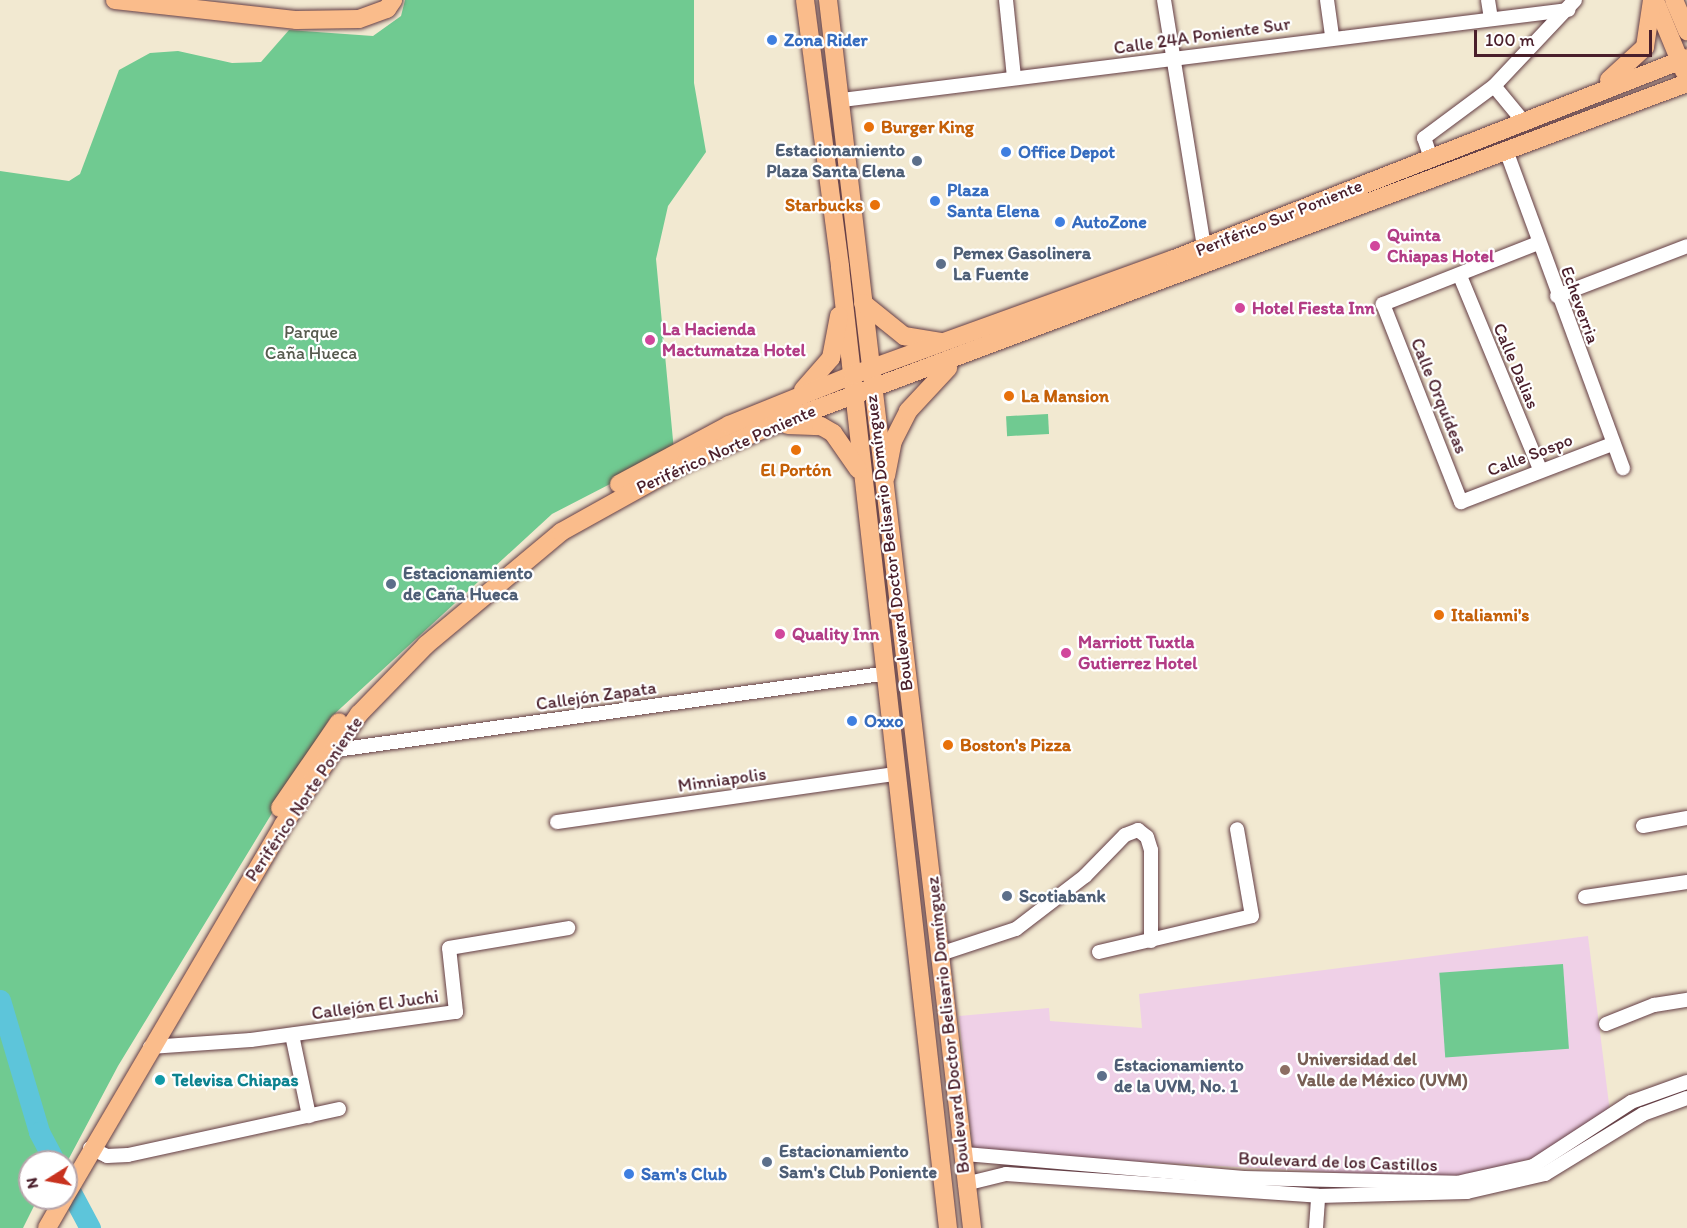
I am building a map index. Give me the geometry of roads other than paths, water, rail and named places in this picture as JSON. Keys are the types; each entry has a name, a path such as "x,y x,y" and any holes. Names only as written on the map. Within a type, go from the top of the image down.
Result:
{"main road":[{"path":"115,0 297,20 360,19 387,9 393,0"},
{"name":"Boulevard Doctor Belisario Domínguez","path":"805,0 843,287 860,372 864,486 882,674 948,1228"},
{"name":"Boulevard Doctor Belisario Domínguez","path":"828,0 842,100 863,303 860,372"},
{"path":"1653,0 1683,59 1687,81"},
{"path":"1584,96 1628,67 1645,47 1653,0"},
{"path":"1676,0 1687,7"},
{"path":"1676,0 1687,31"},
{"name":"Periférico Sur Poniente","path":"860,372 949,343 1204,248 1584,96 1683,59"},
{"name":"Periférico Sur Poniente","path":"862,392 1507,153 1687,81"},
{"path":"1233,236 1240,253"},
{"path":"1166,281 1174,259"},
{"path":"784,402 819,376 831,358 843,287"},
{"path":"863,303 904,336 949,343"},
{"path":"883,489 893,441 918,395 965,355"},
{"name":"Periférico Norte Poniente","path":"78,1158 323,751 428,632 555,522 644,469 784,402 860,372"},
{"name":"Boulevard Doctor Belisario Domínguez","path":"862,392 883,489 943,953 965,1154 965,1184 972,1228"},
{"name":"Periférico Norte Poniente","path":"78,1162 90,1148 323,751 426,645 561,532 685,463 771,426 862,392"},
{"path":"771,426 808,424 833,433 856,462 864,486"},
{"path":"35,1228 45,1210"},
{"name":"Periférico Norte Poniente","path":"47,1228 57,1210"}],"street":[{"path":"1006,0 1014,78"},
{"path":"1164,0 1204,248"},
{"path":"1328,0 1332,37"},
{"path":"1488,0 1491,18"},
{"name":"Calle 24A Poniente Sur","path":"842,100 1172,60 1332,37 1491,18 1571,5"},
{"path":"1431,158 1424,138 1494,86 1571,5"},
{"path":"1494,86 1523,121"},
{"name":"Echeverria","path":"1507,153 1557,296 1623,468"},
{"path":"1460,276 1538,243"},
{"path":"1557,296 1687,246"},
{"name":"Calle Orquídeas","path":"1460,276 1383,304 1461,502"},
{"name":"Calle Dalias","path":"1460,276 1540,469"},
{"name":"Calle Sospo","path":"1461,502 1540,469 1612,444"},
{"name":"Callejón Zapata","path":"323,751 882,674"},
{"name":"Minniapolis","path":"557,822 894,774"},
{"path":"1643,826 1687,818"},
{"path":"1099,952 1252,916 1237,829"},
{"path":"943,953 1016,929 1085,876 1125,835 1138,831 1147,837 1151,850 1151,941"},
{"path":"1585,897 1687,882"},
{"name":"Callejón El Juchi","path":"150,1047 292,1035 456,1012 449,948 568,928"},
{"path":"1606,1024 1654,1005 1687,1000"},
{"path":"292,1035 309,1116"},
{"name":"Boulevard de los Castillos","path":"965,1154 1225,1176 1457,1183 1533,1166 1631,1102 1687,1082"},
{"name":"Boulevard de los Castillos","path":"965,1184 1006,1174 1224,1192 1318,1196 1441,1195 1508,1186 1545,1174 1643,1114 1687,1098"},
{"path":"90,1148 107,1156 128,1155 339,1109"},
{"path":"1224,1192 1225,1176"},
{"path":"1316,1228 1318,1196"}],"waterway":[{"path":"0,1000 39,1132 49,1150"},
{"path":"78,1206 90,1228"}],"place":[{"name":"Zona Rider","path":"772,40"},
{"name":"Burger King","path":"869,127"},
{"name":"Office Depot","path":"1006,152"},
{"name":"Estacionamiento Plaza Santa Elena","path":"917,161"},
{"name":"Plaza Santa Elena","path":"935,201"},
{"name":"Starbucks","path":"875,205"},
{"name":"AutoZone","path":"1060,222"},
{"name":"Quinta Chiapas Hotel","path":"1375,246"},
{"name":"Pemex Gasolinera La Fuente","path":"941,264"},
{"name":"Hotel Fiesta Inn","path":"1240,308"},
{"name":"La Hacienda Mactumatza Hotel","path":"650,340"},
{"name":"La Mansion","path":"1009,396"},
{"name":"El Portón","path":"796,450"},
{"name":"Estacionamiento de Caña Hueca","path":"391,584"},
{"name":"Italianni's","path":"1439,615"},
{"name":"Quality Inn","path":"780,634"},
{"name":"Marriott Tuxtla Gutierrez Hotel","path":"1066,653"},
{"name":"Oxxo","path":"852,721"},
{"name":"Boston's Pizza","path":"948,745"},
{"name":"Scotiabank","path":"1007,896"},
{"name":"Universidad del Valle de México (UVM)","path":"1285,1070"},
{"name":"Estacionamiento de la UVM, No. 1","path":"1102,1076"},
{"name":"Televisa Chiapas","path":"160,1080"},
{"name":"Estacionamiento Sam's Club Poniente","path":"767,1162"},
{"name":"Sam's Club","path":"629,1174"}],"park label":[{"name":"Parque Caña Hueca","path":"311,343"}]}
